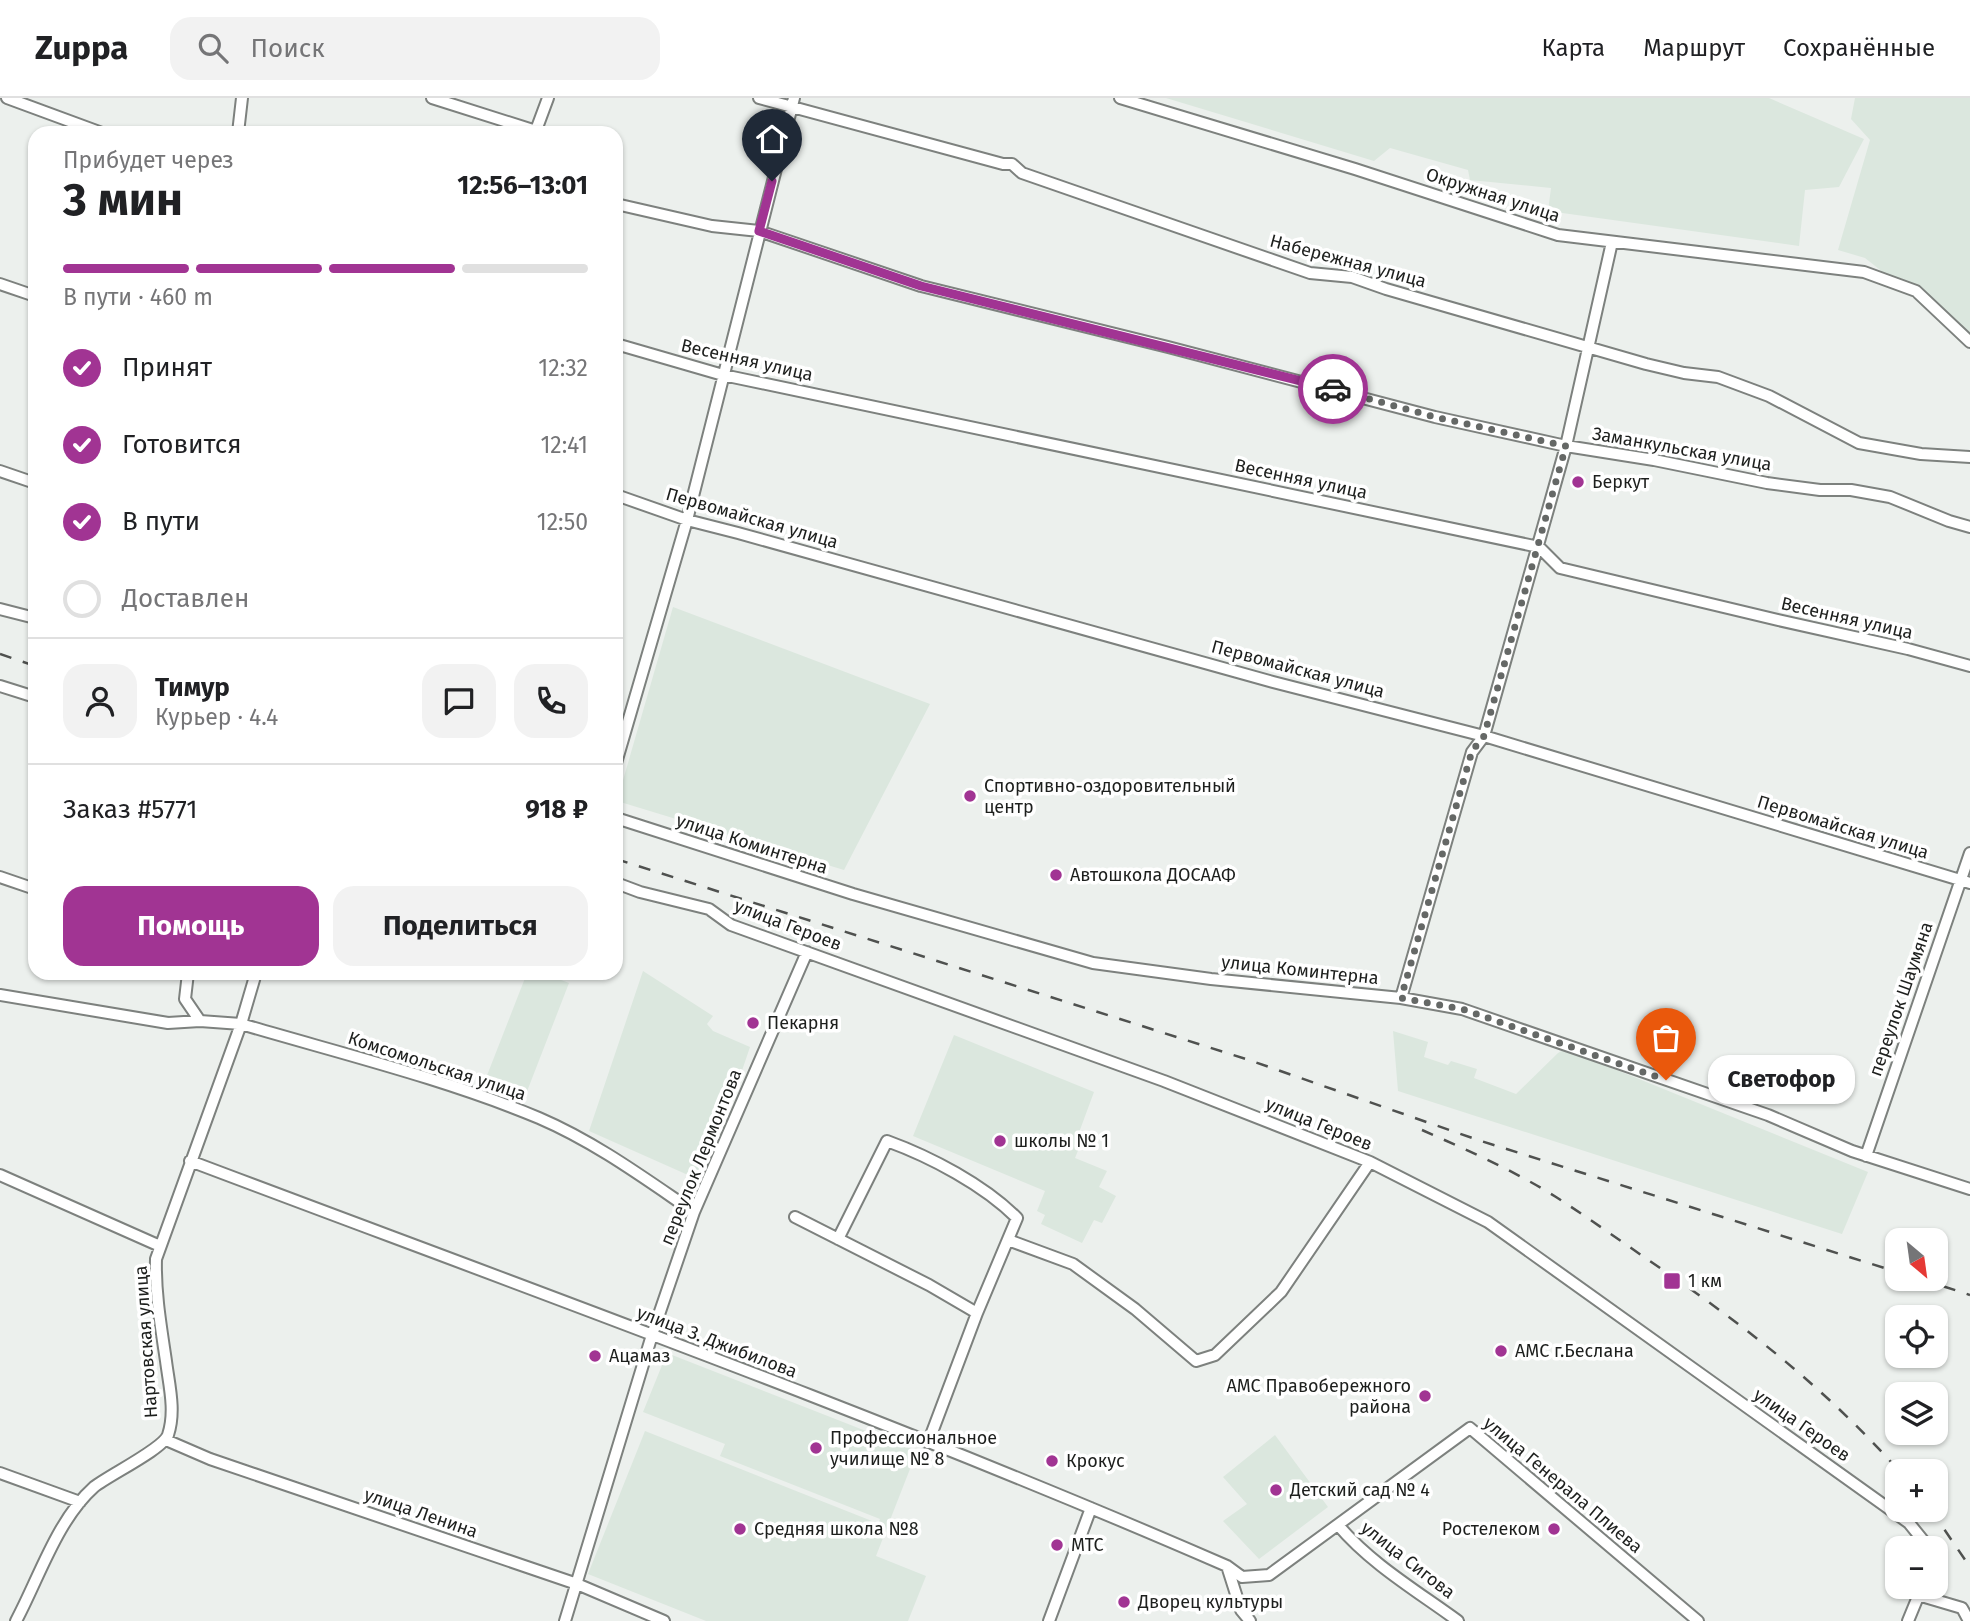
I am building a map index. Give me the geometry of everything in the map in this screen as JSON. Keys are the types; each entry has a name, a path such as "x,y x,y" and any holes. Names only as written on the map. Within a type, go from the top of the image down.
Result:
{"street":[{"path":"7,98 83,126"},
{"path":"239,126 242,98"},
{"path":"432,98 517,126"},
{"path":"537,126 548,98"},
{"name":"Набережная улица","path":"759,98 793,102 1003,164 1012,164 1022,173 1310,273 1352,276 1386,289 1658,367 1718,377 1769,396 1859,443 1921,454 1970,457"},
{"name":"Окружная улица","path":"1120,98 1355,169 1559,235 1864,272 1916,291 1970,342"},
{"path":"623,739 687,520 793,102"},
{"name":"Заманкульская улица","path":"623,206 712,226 759,231 921,286 1435,417 1566,446 1654,460 1767,483 1820,490 1851,490 1890,497 1970,527"},
{"path":"1401,998 1472,751 1484,736 1539,547 1566,446 1612,242"},
{"path":"0,284 28,294"},
{"name":"Весенняя улица","path":"623,346 723,375 1539,547 1560,568 1908,649 1970,666"},
{"path":"0,471 28,481"},
{"name":"Первомайская улица","path":"623,497 687,520 1273,682 1484,736 1965,881"},
{"path":"0,609 28,616"},
{"path":"0,686 28,696"},
{"name":"улица Коминтерна","path":"623,820 853,894 1093,963 1211,979 1401,998 1462,1009 1768,1115 1866,1156 1970,1189"},
{"name":"переулок Шаумяна","path":"1866,1156 1965,881 1970,853"},
{"path":"0,877 28,887"},
{"name":"улица Героев","path":"623,886 709,909 731,925 1164,1081 1370,1162 1488,1222 1909,1523 1920,1536"},
{"name":"переулок Лермонтова","path":"565,1621 652,1335 694,1212 807,952"},
{"path":"187,980 185,999 200,1021"},
{"name":"Нартовская улица","path":"16,1621 64,1524 80,1502 108,1477 166,1440 171,1421 172,1400 155,1277 156,1259 241,1024 254,980"},
{"name":"Комсомольская улица","path":"0,995 168,1023 200,1021 241,1024 484,1097 541,1119 585,1141 694,1212"},
{"path":"838,1239 887,1141 917,1152 986,1192 1017,1218 977,1313 928,1443"},
{"name":"улица З. Джибилова","path":"190,1161 652,1335 1091,1507 1227,1566"},
{"path":"1007,1240 1073,1264 1135,1308 1196,1361 1215,1355 1281,1293 1370,1162"},
{"path":"0,1175 160,1246"},
{"path":"795,1217 929,1285 977,1313"},
{"name":"улица Генерала Плиева","path":"1227,1566 1242,1577 1269,1575 1470,1428 1698,1621"},
{"name":"улица Ленина","path":"166,1440 210,1459 577,1584 664,1621"},
{"path":"0,1474 80,1502"},
{"path":"1049,1621 1091,1507"},
{"name":"улица Сигова","path":"1338,1525 1370,1558 1458,1621"},
{"path":"1227,1566 1241,1610 1250,1621"},
{"path":"1908,1621 1917,1599"},
{"path":"1940,1599 1962,1608 1969,1621"}],"shaded area":[{"path":"1166,98 1769,98 1864,139 1839,187 1805,190 1799,246 1548,211 1551,188 1470,180 1468,170 1390,148 1374,161"},
{"path":"1855,98 1970,98 1970,341 1865,258 1838,250 1870,140 1851,119"},
{"path":"673,607 930,704 844,870 623,803 623,780"},
{"path":"643,971 713,1016 707,1024 713,1031 750,1047 730,1106 697,1179 589,1131"},
{"path":"524,980 561,980 569,983 526,1094 486,1078"},
{"path":"1393,1031 1428,1042 1424,1057 1448,1065 1451,1061 1477,1069 1474,1078 1516,1094 1565,1049 1868,1172 1842,1234 1398,1091"},
{"name":"школы № 1","path":"954,1035 1094,1092 1074,1146 1079,1148 1075,1158 1107,1171 1099,1187 1116,1196 1102,1223 1094,1220 1082,1243 1041,1224 1045,1215 1037,1211 1045,1191 913,1136"},
{"name":"Средняя школа №8","path":"667,1353 917,1451 876,1556 926,1576 908,1621 706,1621 588,1574 645,1431 877,1523 872,1534 878,1536 874,1534 880,1519 720,1456 725,1444 643,1412"},
{"name":"Детский сад № 4","path":"1275,1435 1328,1507 1259,1559 1223,1521 1247,1504 1223,1477"}],"railway":[{"path":"0,654 28,664"},
{"path":"623,861 1249,1060 1478,1140 1885,1268"},
{"path":"1422,1130 1540,1187 1698,1295 1818,1389 1888,1459"},
{"path":"1948,1288 1970,1295"},
{"path":"1939,1522 1970,1567"}],"way so far":[{"path":"1333,389 1435,417 1566,446 1484,736 1472,751 1401,998 1462,1009 1666,1080"}],"place":[{"name":"Беркут","path":"1578,482"},
{"name":"Спортивно-оздоровительный центр","path":"970,796"},
{"name":"Автошкола ДОСААФ","path":"1056,875"},
{"name":"Пекарня","path":"753,1023"},
{"name":"Светофор","path":"1666,1080"},
{"name":"школы № 1","path":"1000,1141"},
{"name":"1 км","path":"1672,1281"},
{"name":"АМС г.Беслана","path":"1501,1351"},
{"name":"Ацамаз","path":"595,1356"},
{"name":"АМС Правобережного района","path":"1425,1396"},
{"name":"Профессиональное училище № 8","path":"816,1448"},
{"name":"Крокус","path":"1052,1461"},
{"name":"Детский сад № 4","path":"1276,1490"},
{"name":"Средняя школа №8","path":"740,1529"},
{"name":"Ростелеком","path":"1554,1529"},
{"name":"МТС","path":"1057,1545"},
{"name":"Дворец культуры","path":"1124,1602"}],"route":[{"path":"772,181 759,231 921,286 1333,389"}]}
